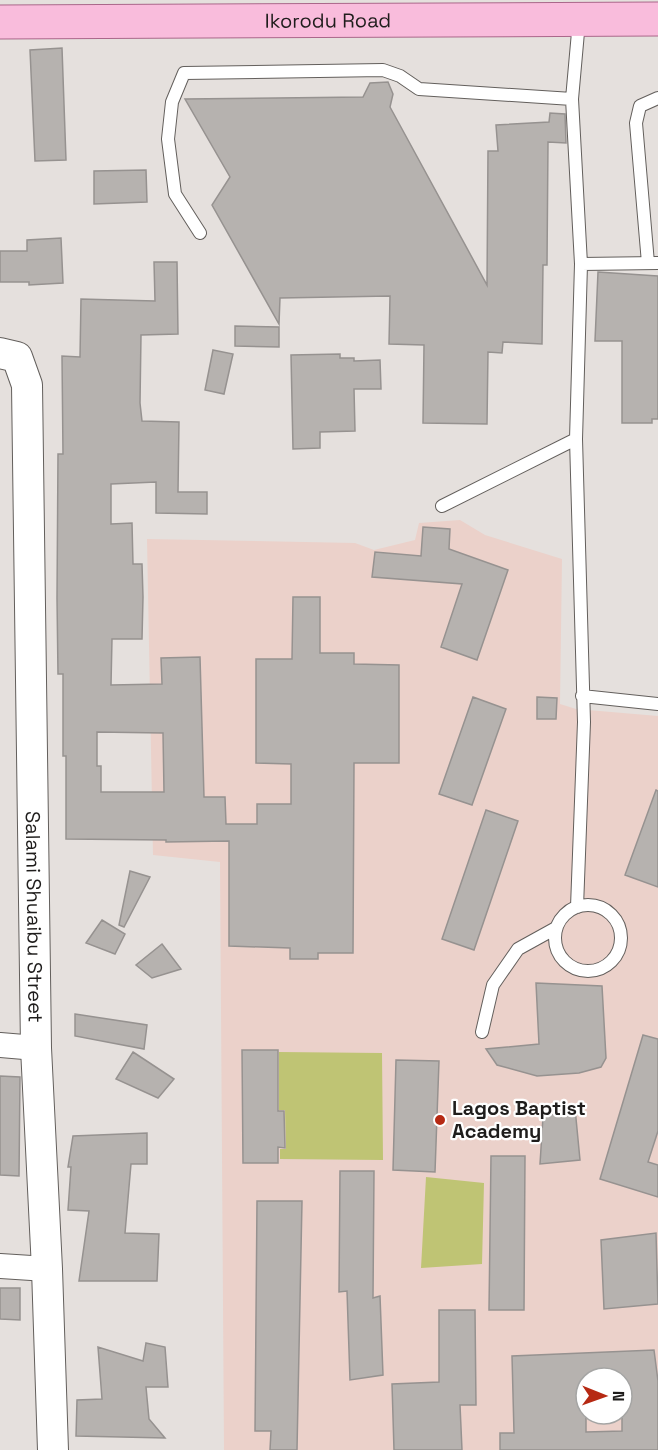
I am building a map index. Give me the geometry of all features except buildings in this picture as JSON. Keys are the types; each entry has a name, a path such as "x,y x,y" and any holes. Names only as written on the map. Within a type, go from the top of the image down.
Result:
{"main road":[{"name":"Ikorodu Road","path":"0,21 658,19"}],"street":[{"name":"Salami Shuaibu Street","path":"0,353 17,357 27,385 36,1048 53,1450"},
{"path":"0,1046 36,1048"},
{"path":"0,1266 47,1269"}],"lane":[{"path":"577,907 584,722 576,440 581,264 572,99 579,20"},
{"path":"200,233 175,194 168,139 172,102 184,73 383,70 400,76 419,89 572,99"},
{"path":"581,264 653,263 636,123 640,106 658,98"},
{"path":"442,506 576,440"},
{"path":"582,696 658,704"},
{"path":"482,1032 493,985 518,949 556,928 568,911 577,907 598,906 614,918 621,938 619,948 608,965 588,971 569,965 556,949 556,928"}],"shaded area":[{"name":"Lagos Baptist Academy","path":"460,520 485,535 562,559 560,704 576,709 658,716 658,1450 224,1450 220,862 153,855 147,539 355,543 374,550 415,540 419,523"}],"green space":[{"path":"279,1052 382,1053 383,1160 280,1159 280,1149 286,1149 285,1110 279,1110"},
{"path":"426,1177 484,1183 482,1264 421,1268"}],"place":[{"name":"Lagos Baptist Academy","path":"440,1120"}]}
